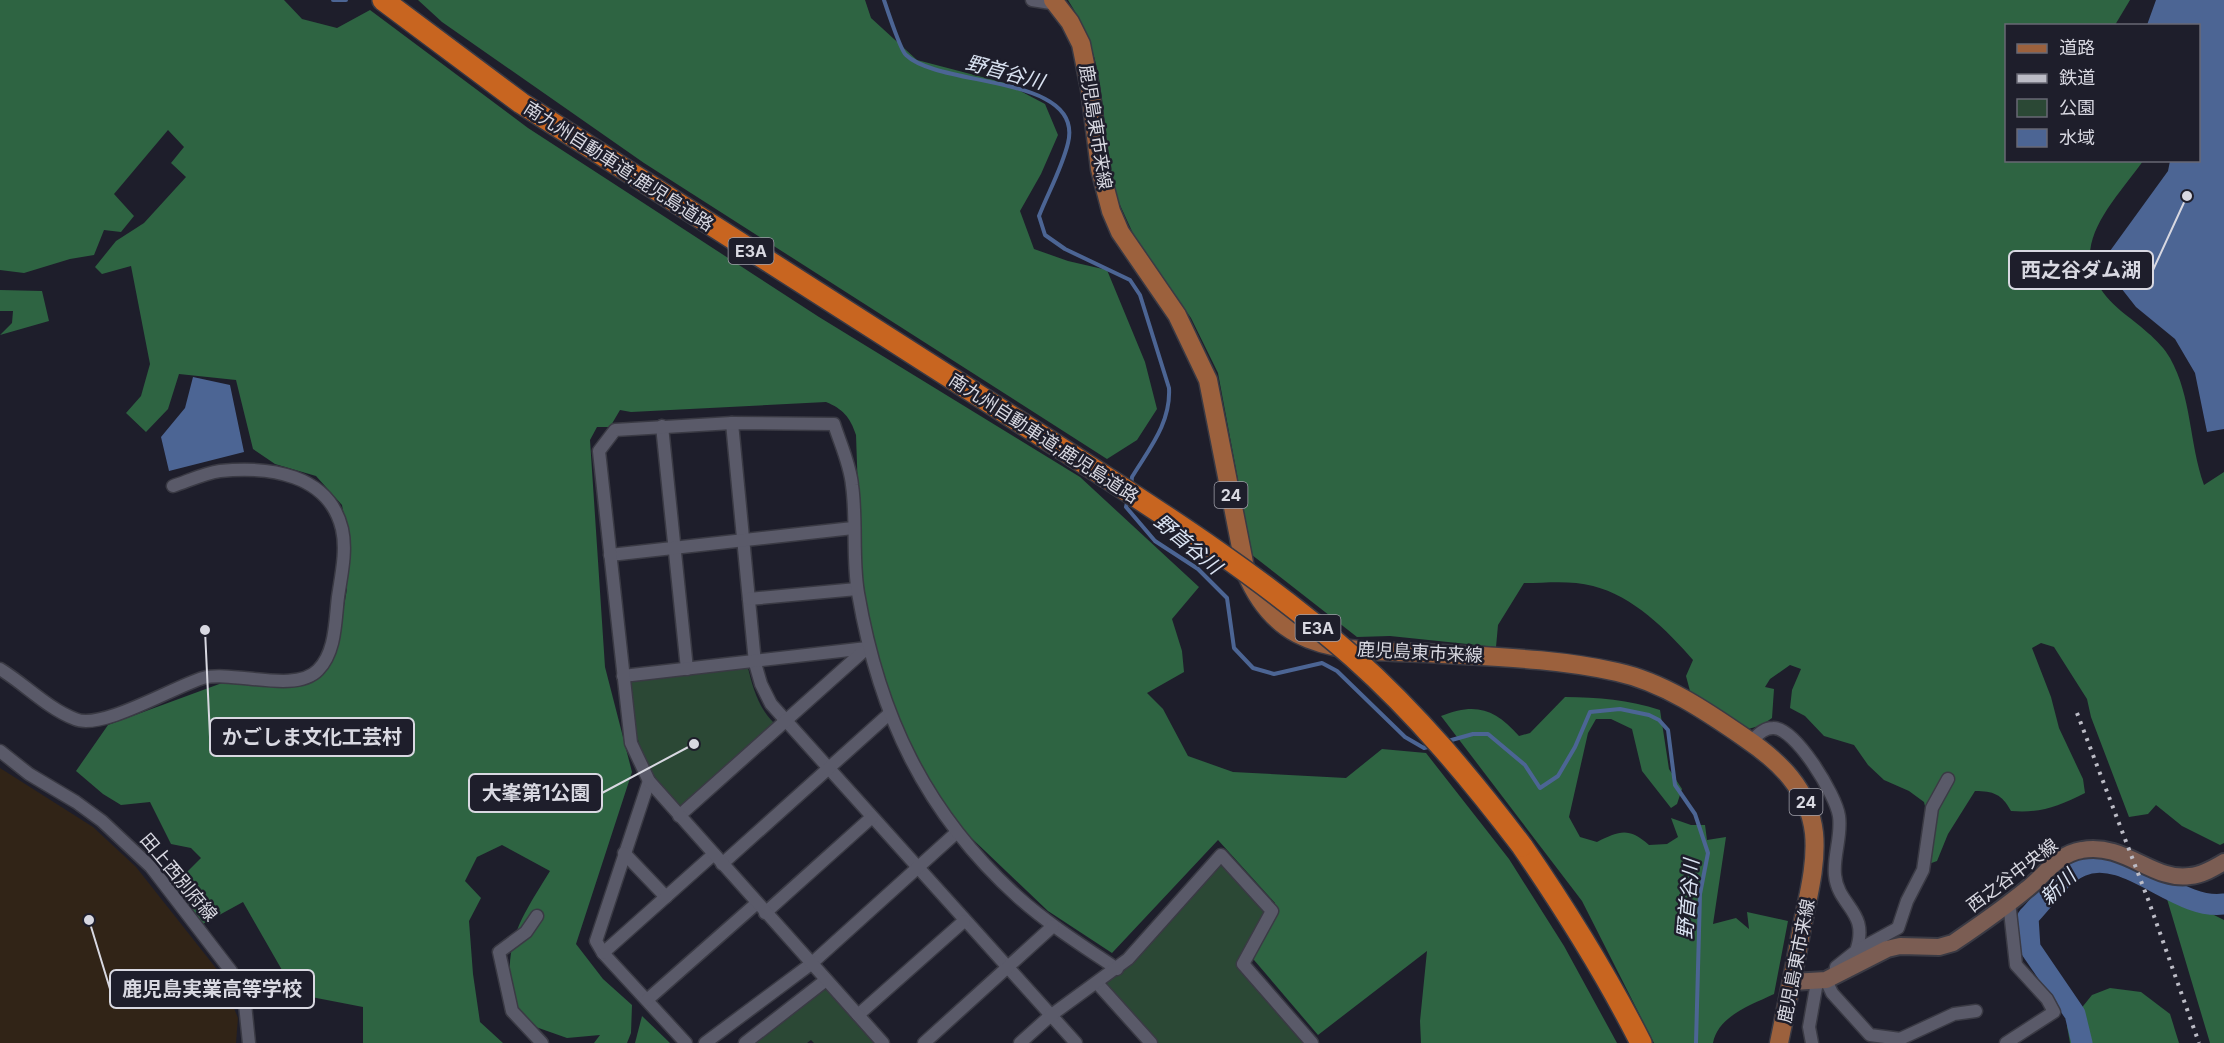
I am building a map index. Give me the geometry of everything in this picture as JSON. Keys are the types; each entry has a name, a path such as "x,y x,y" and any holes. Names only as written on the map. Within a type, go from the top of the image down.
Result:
{"highway":[{"name":"南九州自動車道;鹿児島道路","path":"383,0 521,103 1183,527 1300,612 1354,658 1451,756 1522,846 1570,915 1616,992 1641,1043"}],"main road":[{"name":"鹿児島東市来線","path":"1055,2 1070,22 1084,56 1100,169 1111,211 1120,232 1177,315 1208,380 1246,573 1254,592 1279,621 1299,634 1345,648 1499,657 1617,672 1666,689 1772,758 1802,792 1814,834 1810,889 1779,1043"}],"street":[{"path":"1032,0 1055,2"},
{"path":"732,423 755,663 766,694 784,720 1076,1043"},
{"path":"883,1043 649,781 631,743 599,451 615,430 732,423 834,423 852,484 857,589 867,648 889,714 933,801 956,833 1018,897 1053,926 1117,969"},
{"path":"662,426 687,669"},
{"path":"0,669 27,685 54,709 78,721 99,720 204,678 299,680 318,671 332,645 344,546 342,529 333,505 315,486 275,470 219,471 173,486"},
{"path":"610,555 853,528"},
{"path":"749,599 857,589"},
{"path":"623,676 755,663 867,648"},
{"path":"680,816 784,720 867,648"},
{"path":"603,953 666,897 718,859 828,769 889,714"},
{"path":"1750,742 1764,730 1775,727 1785,732 1823,776 1836,800 1840,820 1835,874 1838,888 1858,917 1861,930 1856,951"},
{"name":"田上西別府線","path":"0,751 29,774 76,802 102,821 151,867 231,971 245,1004 249,1043"},
{"path":"1812,1043 1809,1027 1826,979 1836,967 1856,951 1898,928 1907,901 1923,870 1932,808 1948,779"},
{"path":"649,781 596,941 603,953 686,1043"},
{"path":"647,1000 872,817"},
{"path":"705,1043 811,964 956,833"},
{"name":"西之谷中央線","path":"1792,982 1826,979 1887,949 1900,946 1939,947 1953,943 2029,888 2056,861 2081,850 2113,850 2166,873 2182,877 2193,876 2224,862"},
{"path":"624,853 666,897"},
{"path":"1020,1043 1050,1016 1117,969 1221,855 1272,911 1243,963 1312,1043"},
{"path":"2006,1043 2054,1012 2047,999 2016,964 2009,902"},
{"path":"537,916 526,932 499,952 512,1011 542,1043"},
{"path":"858,1015 964,921"},
{"path":"924,1043 1053,926"},
{"path":"1826,979 1832,993 1870,1035 1900,1039 1954,1014 1976,1011"},
{"path":"745,1043 825,980"},
{"path":"1097,983 1151,1043"}],"shaded area":[{"path":"0,768 93,827 136,867 219,972 238,1018 236,1043 0,1043"}],"green space":[{"path":"0,0 284,0 302,19 337,28 370,10 528,128 819,317 1080,477 1199,587 1172,619 1182,651 1184,672 1147,693 1163,709 1188,756 1233,772 1346,778 1382,749 1426,753 1509,859 1564,946 1617,1043 1421,1043 1420,1021 1427,951 1318,1035 1254,960 1256,946 1275,903 1218,840 1112,953 1048,911 962,829 935,791 901,724 873,648 861,578 856,435 845,414 826,402 631,412 620,410 610,427 597,427 590,440 605,667 632,772 576,944 603,979 632,1005 631,1033 627,1043 594,1043 600,1035 567,1038 533,1026 512,1008 510,966 515,935 550,871 502,845 477,857 465,881 481,898 469,921 480,1022 503,1043 363,1043 363,1007 301,995 290,984 243,902 201,925 174,885 201,858 191,848 171,844 150,802 121,805 103,794 76,771 108,725 222,683 292,687 321,673 338,640 347,589 341,564 349,544 342,505 316,476 275,464 253,449 236,380 179,374 168,409 146,432 126,413 141,396 150,364 131,266 102,274 95,267 116,241 144,223 186,177 171,163 184,147 168,130 114,194 134,216 121,232 104,230 94,255 70,259 24,273 0,270"},
{"path":"418,0 865,0 871,18 917,60 1005,83 1045,104 1058,135 1041,174 1020,211 1034,249 1068,261 1107,270 1145,362 1157,409 1137,440 1107,459 644,163 442,22"},
{"path":"1068,0 2130,0 2116,24 2005,24 2005,162 2142,162 2115,198 2094,234 2090,253 2092,272 2102,291 2121,311 2154,339 2170,358 2182,388 2204,485 2224,472 2224,843 2220,845 2182,826 2156,805 2148,814 2129,817 2091,717 2087,699 2054,647 2041,643 2032,648 2051,697 2059,728 2083,779 2085,793 2049,808 2011,811 2000,797 1987,792 1975,791 1948,834 1937,861 1926,865 1930,827 1924,802 1909,791 1884,780 1868,765 1854,745 1824,736 1805,716 1790,708 1792,690 1801,669 1790,665 1770,679 1765,687 1774,689 1772,718 1762,725 1745,730 1690,691 1686,676 1693,660 1672,637 1635,606 1608,591 1576,583 1524,583 1498,625 1496,647 1390,636 1357,637 1252,555 1218,373 1191,318 1136,240 1115,194 1104,137 1106,133 1104,113 1096,64 1078,17"},
{"path":"0,290 42,291 49,321 0,335 12,323 13,311 0,311"},
{"path":"748,668 760,704 774,723 683,806 677,806 654,776 641,750 629,684 634,679"},
{"path":"1565,697 1613,700 1660,710 1669,769 1682,789 1677,804 1671,808 1642,771 1632,729 1611,719 1596,719 1588,733 1569,817 1580,837 1597,842 1618,833 1629,833 1649,845 1667,844 1678,837 1671,818 1691,825 1705,825 1707,840 1726,837 1713,924 1736,918 1749,929 1747,912 1788,921 1774,994 1746,1007 1728,1019 1716,1034 1713,1043 1654,1043 1582,901 1441,716 1465,709 1484,711 1502,720 1519,736 1530,733"},
{"path":"1218,866 1224,866 1263,907 1263,915 1236,966 1306,1043 1158,1043 1106,986 1108,981"},
{"path":"2192,889 2207,895 2212,914 2224,920 2224,1043 2210,1043 2167,899"},
{"path":"2110,988 2141,992 2170,1014 2179,1043 2070,1043 2067,1026 2092,995"},
{"path":"824,989 829,990 877,1043 814,1043 811,1040 807,1043 755,1043"},
{"path":"642,1016 670,1043 635,1043"}],"water":[{"path":"2156,0 2224,0 2224,429 2207,432 2195,373 2175,339 2136,307 2114,279 2110,251 2168,171 2170,162 2200,162 2200,24 2147,24"},
{"path":"193,377 230,385 244,452 169,471 161,437 185,408"}],"waterway":[{"name":"野首谷川","path":"333,0 346,0"},
{"name":"野首谷川","path":"884,0 906,55 923,65 948,73 1006,85 1033,94 1055,105 1067,121 1068,143 1059,171 1039,216 1045,235 1065,249 1130,280 1140,295 1169,388 1169,401 1163,424 1132,477 1131,486"},
{"name":"野首谷川","path":"1128,499 1126,507 1155,541 1198,569 1227,598 1234,648 1253,668 1274,674 1322,663 1337,671 1405,737 1424,748 1432,746"},
{"name":"野首谷川","path":"1448,741 1473,734 1488,734 1525,765 1540,788 1558,776 1575,747 1590,712 1620,709 1649,715 1659,720 1668,730 1675,785 1695,814 1708,853 1700,894 1696,1043"},
{"name":"新川","path":"2082,1043 2075,1014 2030,948 2028,917 2059,882 2081,866 2098,862 2116,864 2188,898 2206,904 2224,904"}],"railway":[{"path":"2077,713 2149,902 2199,1043"}],"place":[{"name":"西之谷ダム湖","path":"2187,196"},
{"name":"かごしま文化工芸村","path":"205,630"},
{"name":"大峯第1公園","path":"694,744"},
{"name":"鹿児島実業高等学校","path":"89,920"}]}
